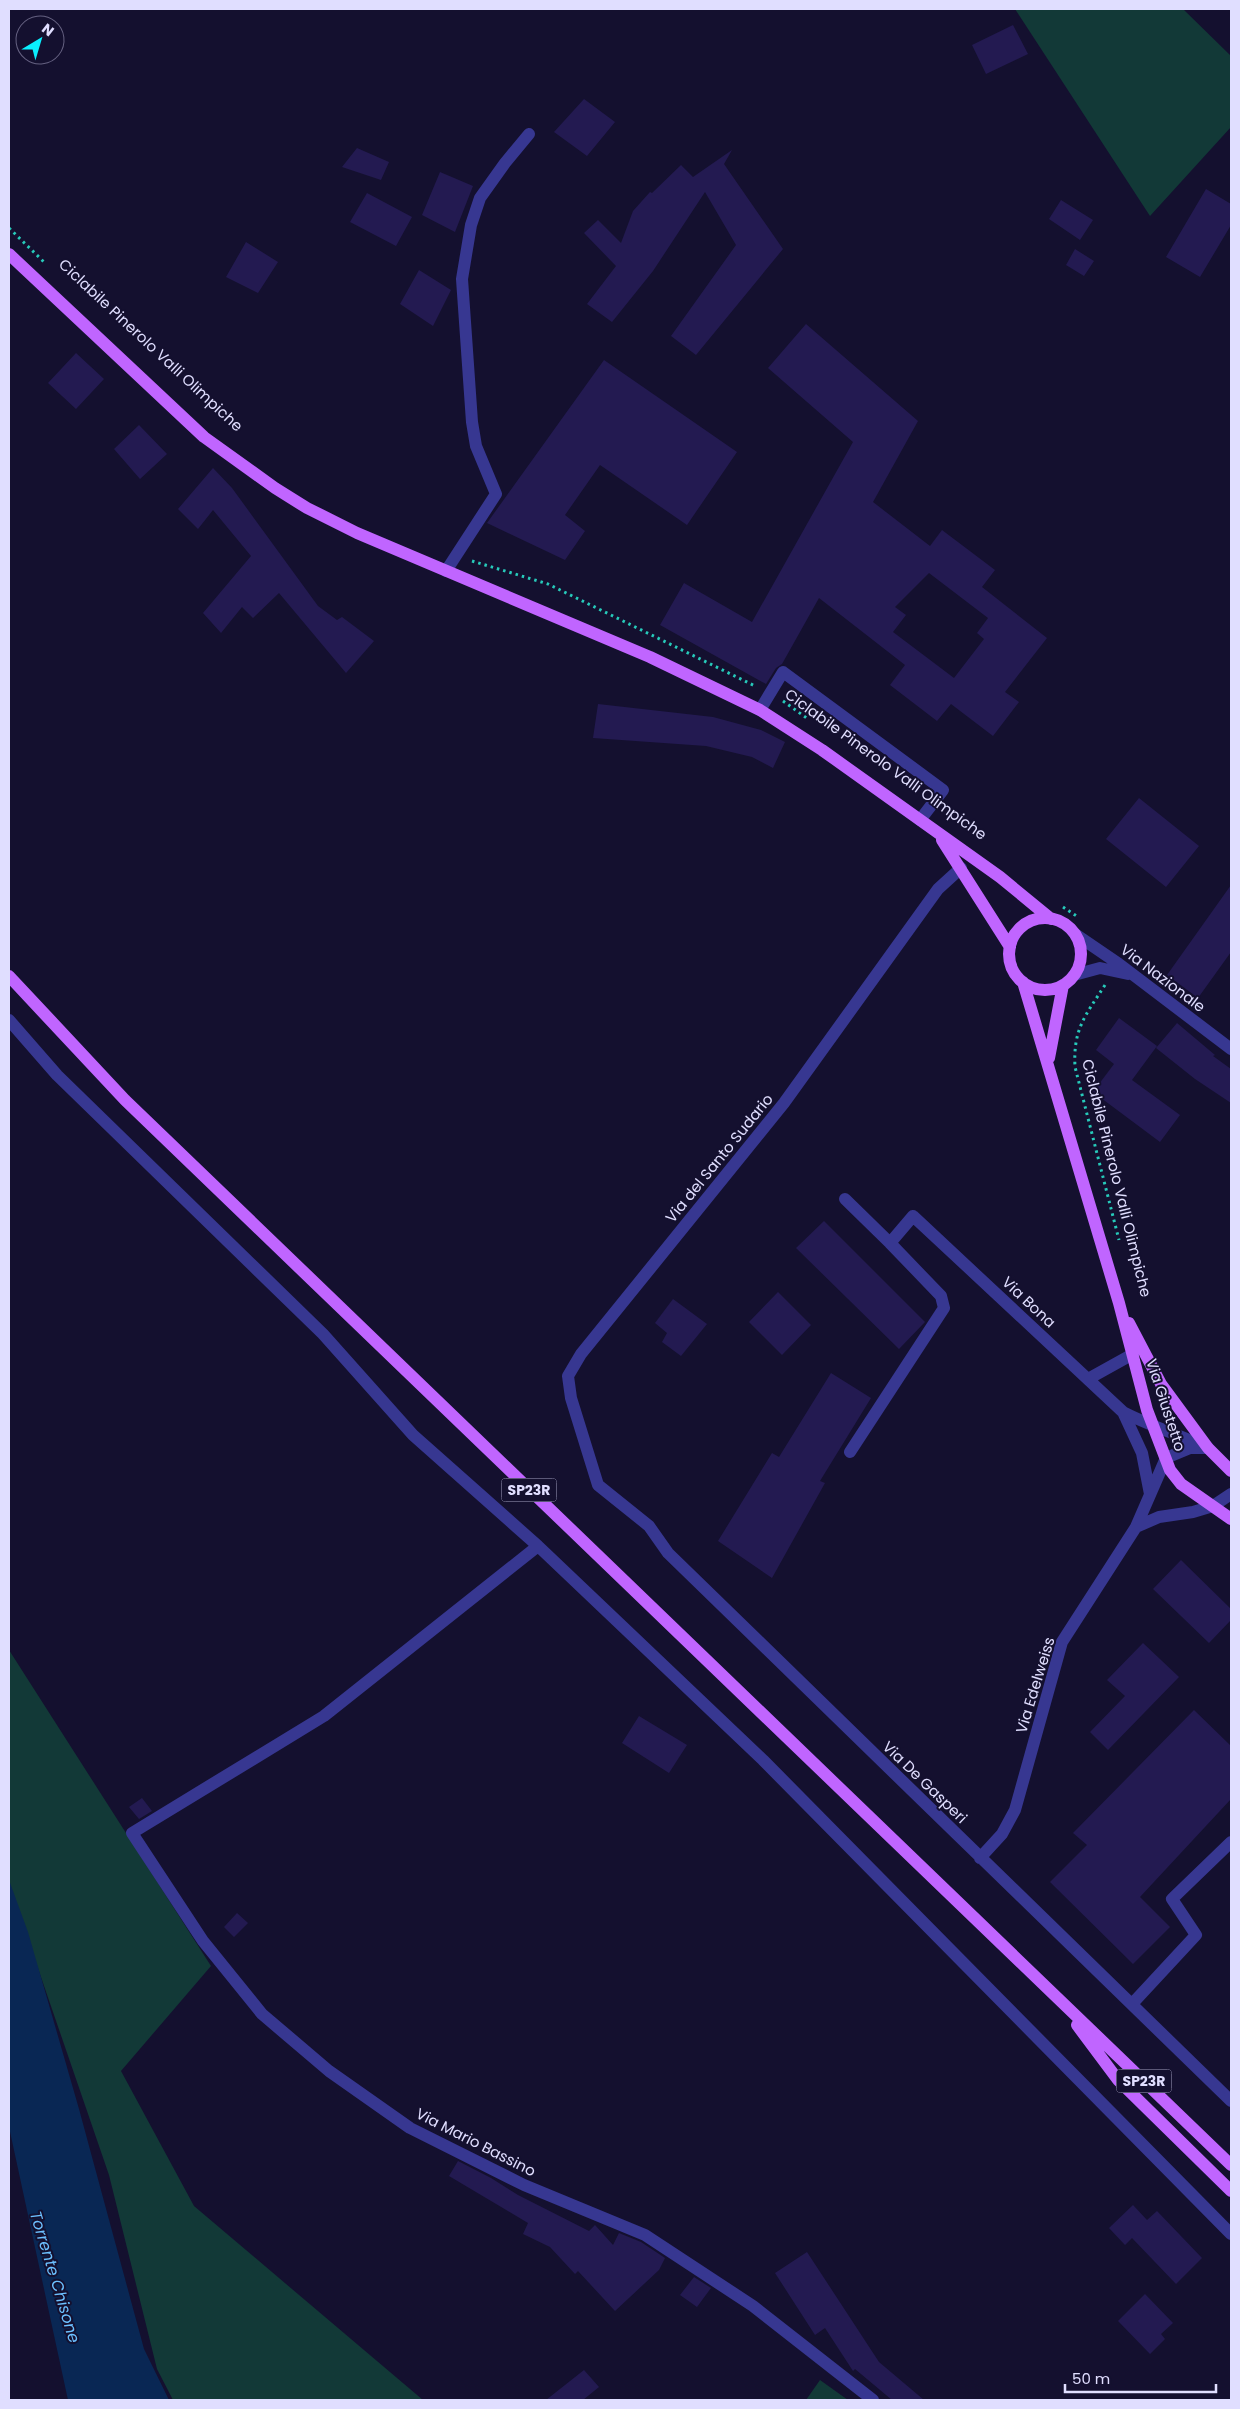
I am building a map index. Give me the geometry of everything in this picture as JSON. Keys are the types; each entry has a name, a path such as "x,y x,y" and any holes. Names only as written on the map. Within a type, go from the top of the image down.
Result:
{"main road":[{"path":"9,254 204,437 306,508 357,534 650,657 760,710 822,750 1000,877 1051,918 1068,927 1075,934 1081,955 1074,975 1063,985 1042,990 1023,982 1011,966 1010,947 962,868 938,834"},
{"path":"1010,947 1020,928 1029,922 1051,918"},
{"name":"SP23R","path":"9,976 125,1100 1231,2165"},
{"name":"Via Giustetto","path":"1023,982 1119,1302 1147,1410 1170,1470 1181,1484 1231,1519"},
{"name":"Via Giustetto","path":"1048,1061 1063,985"},
{"name":"Via Giustetto","path":"1119,1302 1161,1384 1208,1448 1231,1471"},
{"path":"1056,1997 1118,2080 1231,2191"}],"street":[{"path":"446,571 496,494 476,446 472,422 462,279 465,254 480,198 529,134"},
{"path":"760,710 783,672 943,790 920,820"},
{"name":"Via del Santo Sudario","path":"598,1485 571,1398 568,1376 581,1354 784,1103 938,889 962,868"},
{"name":"Via Nazionale","path":"1075,934 1231,1049"},
{"path":"1074,975 1100,968 1130,974"},
{"path":"9,1020 58,1076 323,1334 413,1435 538,1546 763,1760 1231,2234"},
{"path":"845,1199 941,1296 944,1308 850,1452"},
{"name":"Via Bona","path":"890,1243 913,1216 1123,1412"},
{"path":"1088,1380 1133,1354"},
{"path":"1123,1412 1154,1427 1184,1437 1208,1448"},
{"path":"1123,1412 1142,1453 1150,1495"},
{"path":"1166,1458 1190,1448 1208,1448"},
{"name":"Via Edelweiss","path":"980,1858 1002,1834 1015,1810 1062,1642 1136,1527 1166,1458"},
{"name":"Via De Gasperi","path":"598,1485 649,1526 668,1553 1231,2100"},
{"path":"1136,1527 1159,1517 1193,1512 1213,1506 1231,1494"},
{"name":"Via Mario Bassino","path":"538,1546 324,1716 132,1834 203,1941 262,2014 329,2071 410,2128 524,2185 645,2236 753,2306 872,2400"},
{"path":"1132,2004 1196,1935 1172,1899 1231,1842"}],"path":[{"name":"Ciclabile Pinerolo Valli Olimpiche","path":"9,228 49,266"},
{"name":"Ciclabile Pinerolo Valli Olimpiche","path":"455,556 548,584 784,701 813,723"},
{"path":"1055,901 1080,918"},
{"name":"Ciclabile Pinerolo Valli Olimpiche","path":"1114,970 1082,1022 1074,1045 1075,1067 1121,1246"}],"green space":[{"path":"1015,9 1183,9 1231,56 1231,127 1150,216"},
{"path":"9,1650 211,1966 121,2071 194,2206 423,2400 173,2400 157,2369 109,2175 9,1884"},
{"path":"820,2380 848,2400 806,2400"}],"water":[{"name":"Torrente Chisone","path":"9,1880 28,1932 79,2109 144,2349 169,2400 68,2400 9,2127"}],"building":[{"path":"1013,25 1028,54 986,74 972,45"},
{"path":"584,99 615,122 587,156 554,132"},
{"path":"357,148 389,162 381,180 342,167"},
{"path":"732,150 724,164 783,249 696,355 671,336 736,245 705,192 653,271 612,322 587,304 616,266 584,233 598,220 621,243 633,211 650,192 652,193 681,165 693,177"},
{"path":"440,172 473,186 455,232 422,215"},
{"path":"1206,189 1231,204 1231,225 1200,277 1166,257"},
{"path":"367,193 412,217 396,246 350,222"},
{"path":"1061,200 1093,220 1080,240 1049,219"},
{"path":"246,242 278,262 258,293 226,277"},
{"path":"1075,249 1094,261 1084,276 1066,265"},
{"path":"419,270 451,290 433,326 400,304"},
{"path":"806,324 918,421 873,502 930,546 942,530 995,570 982,587 1047,638 1005,692 1019,702 993,736 951,704 937,721 890,685 905,665 819,598 782,664 776,668 766,684 660,625 684,583 752,622 853,442 768,368","holes":["929,573 988,618 977,633 984,639 954,678 893,632 906,615 895,607"]},
{"path":"76,353 104,379 76,409 48,383"},
{"path":"604,360 737,452 687,525 600,465 565,515 585,531 565,560 487,523"},
{"path":"139,425 167,454 140,479 114,449"},
{"path":"213,468 232,488 318,606 337,620 342,617 374,641 346,673 279,593 253,618 242,607 221,633 203,613 251,556 213,510 198,529 178,509"},
{"path":"598,704 713,717 761,730 785,742 773,768 752,757 706,746 593,738"},
{"path":"1139,798 1199,846 1166,887 1106,839"},
{"path":"1231,885 1231,952 1198,998 1167,975"},
{"path":"1119,1018 1157,1046 1132,1080 1180,1115 1160,1142 1093,1092 1114,1064 1096,1050"},
{"path":"1177,1023 1215,1055 1213,1056 1231,1069 1231,1103 1195,1079 1156,1048"},
{"path":"824,1221 925,1322 899,1349 796,1248"},
{"path":"778,1292 811,1325 782,1355 749,1322"},
{"path":"673,1299 707,1324 681,1356 662,1342 667,1333 655,1323"},
{"path":"831,1373 871,1398 820,1481 825,1483 772,1578 718,1541 772,1453 779,1457"},
{"path":"1181,1560 1231,1609 1231,1620 1209,1643 1153,1589"},
{"path":"1143,1643 1179,1677 1108,1750 1090,1732 1125,1696 1107,1680"},
{"path":"1194,1710 1231,1746 1231,1799 1140,1897 1170,1927 1133,1964 1050,1882 1087,1845 1073,1833"},
{"path":"639,1716 687,1745 669,1773 622,1743"},
{"path":"142,1798 152,1811 139,1819 129,1807"},
{"path":"237,1913 248,1923 234,1937 224,1927"},
{"path":"458,2161 518,2195 589,2231 595,2225 613,2245 619,2233 641,2242 665,2258 659,2270 615,2311 578,2271 575,2274 550,2247 523,2234 528,2223 449,2176"},
{"path":"1133,2205 1147,2220 1157,2211 1202,2258 1176,2284 1132,2238 1125,2245 1109,2228"},
{"path":"807,2252 879,2362 924,2400 892,2400 855,2369 853,2371 825,2328 815,2335 775,2273"},
{"path":"694,2277 711,2288 697,2307 680,2295"},
{"path":"1145,2294 1173,2323 1161,2334 1165,2339 1150,2354 1118,2321"},
{"path":"584,2370 599,2387 583,2400 546,2400"}]}
